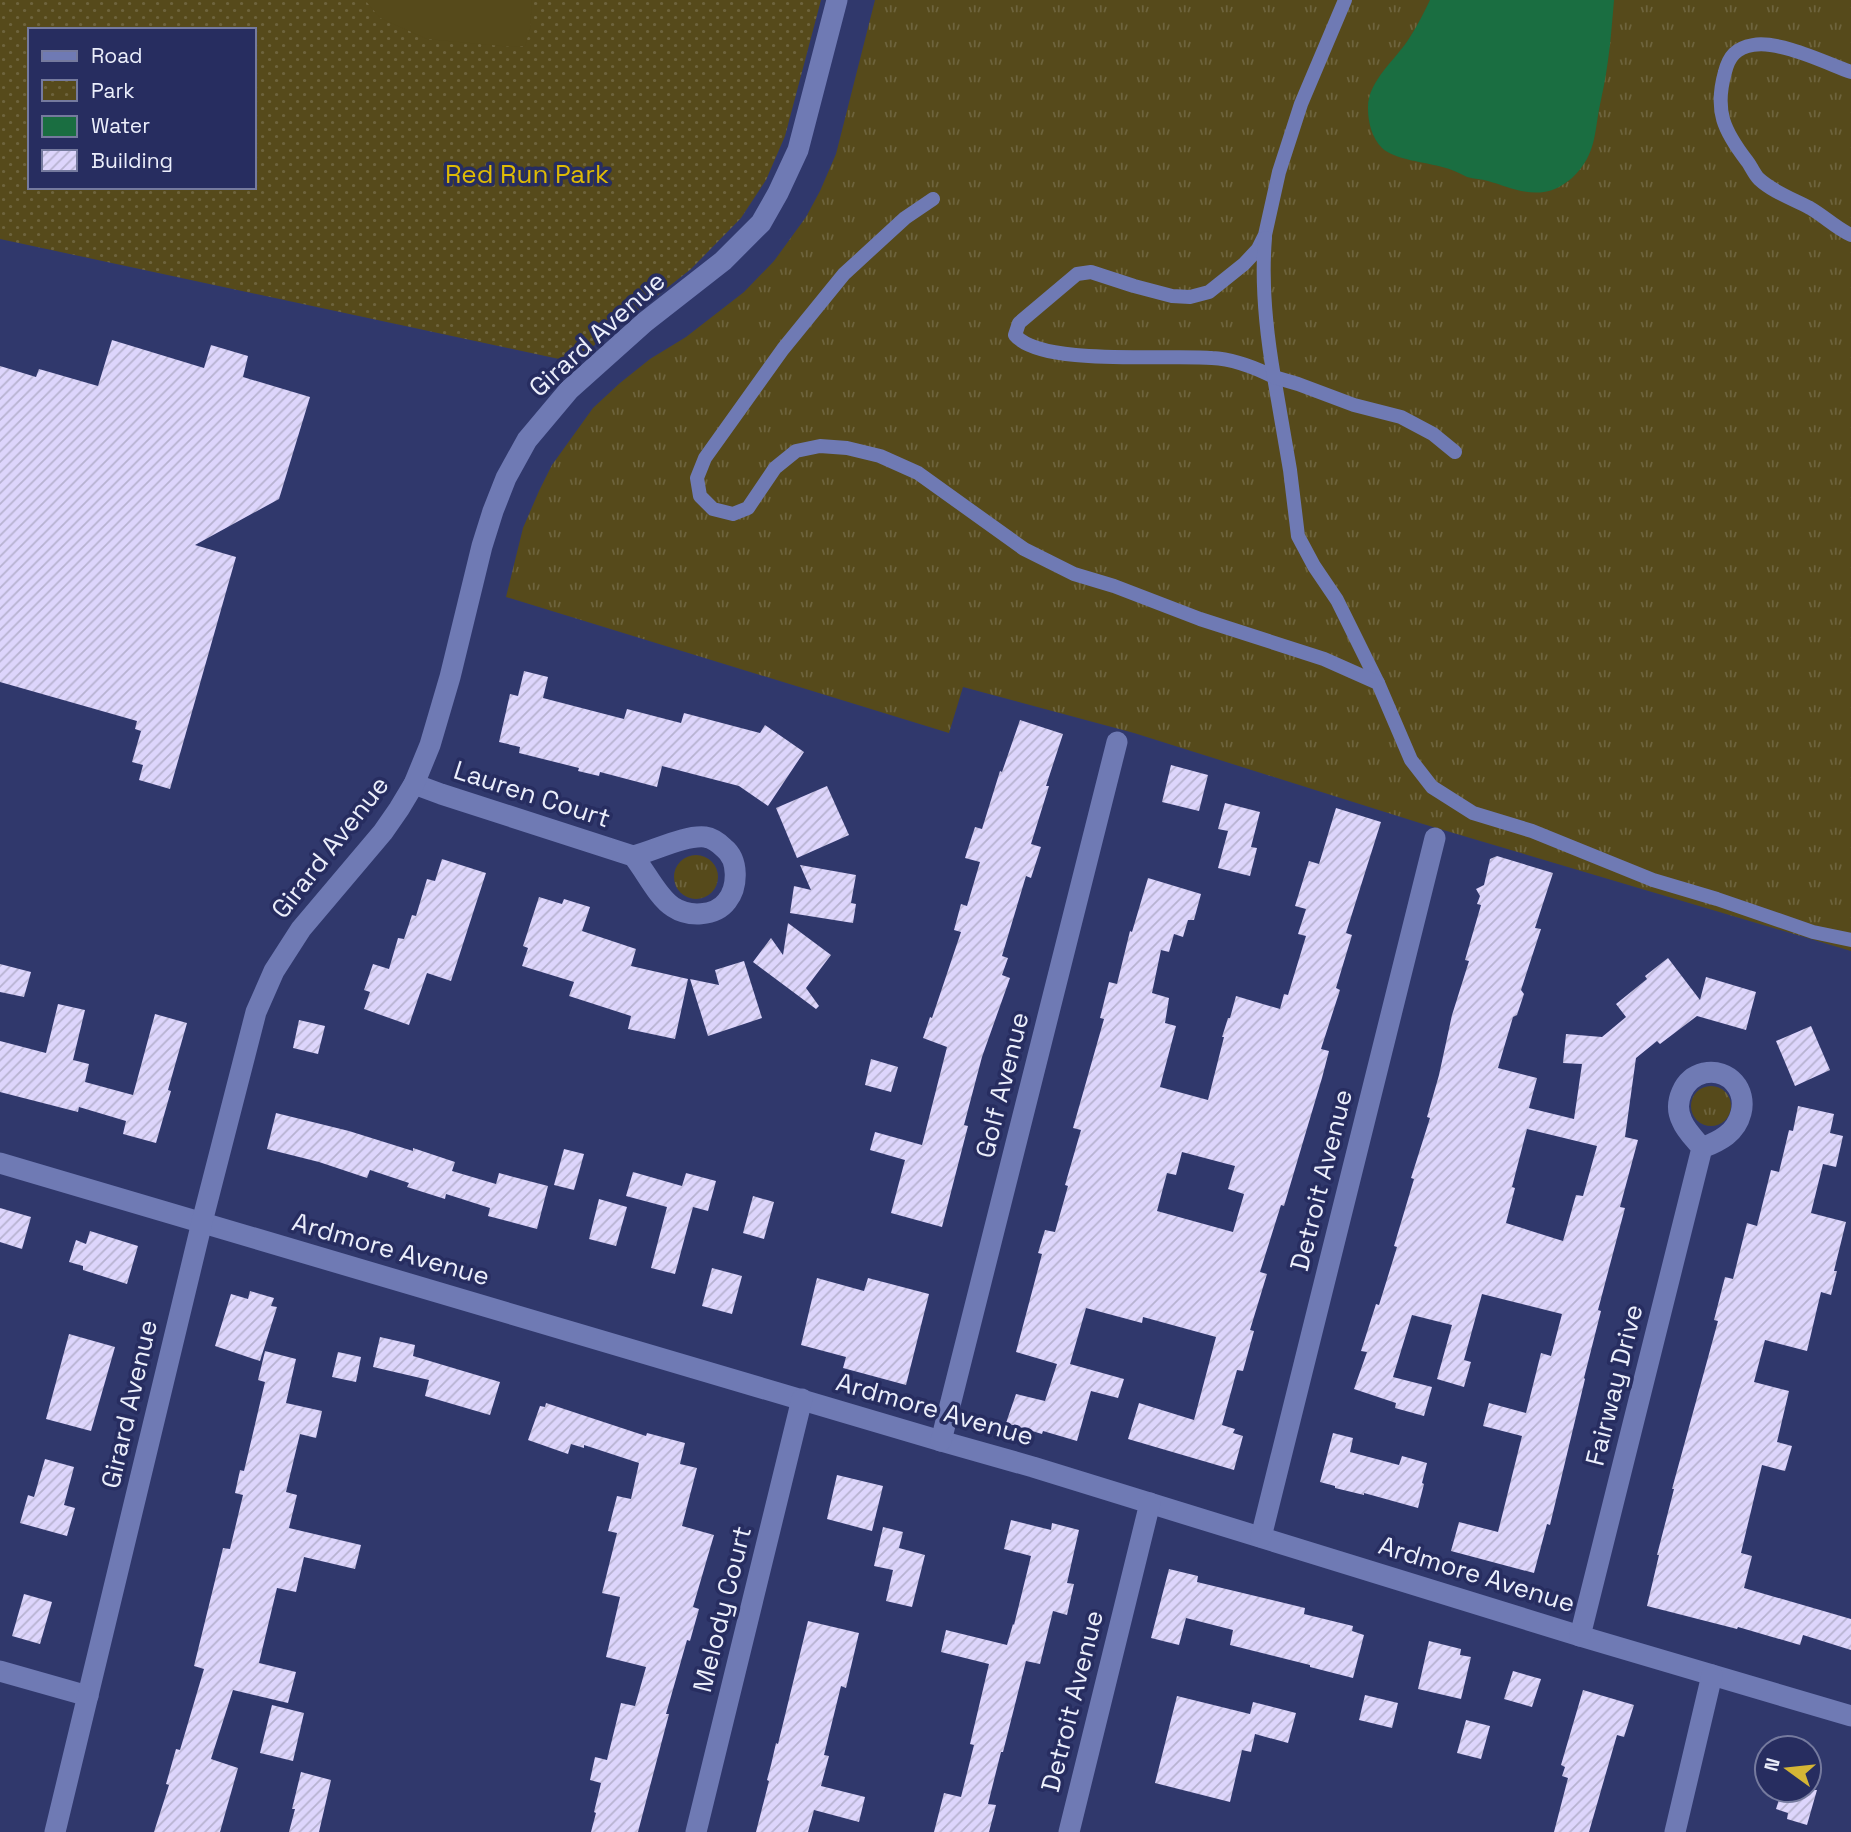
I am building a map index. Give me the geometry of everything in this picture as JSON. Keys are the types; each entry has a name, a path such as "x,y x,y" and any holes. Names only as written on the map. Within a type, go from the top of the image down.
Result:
{"street":[{"name":"Girard Avenue","path":"55,1832 202,1222 256,1012 274,971 301,929 383,832 414,784 450,677 493,510 506,478 527,440 569,390 645,322 723,261 761,223 798,150 837,0"},
{"name":"Golf Avenue","path":"941,1441 1117,742"},
{"name":"Lauren Court","path":"414,784 633,856 660,894 672,906 682,911 694,914 716,909 726,903 734,886 733,861 728,851 708,837 694,838 633,856"},
{"name":"Detroit Avenue","path":"1261,1536 1435,838"},
{"name":"Fairway Drive","path":"1580,1636 1702,1148"},
{"name":"Ardmore Avenue","path":"0,1163 1261,1536 1580,1636 1851,1716"},
{"name":"Melody Court","path":"696,1832 802,1399"},
{"name":"Detroit Avenue","path":"1069,1832 1150,1503"},
{"path":"0,1671 88,1696"},
{"path":"1675,1832 1712,1675"}],"lane":[{"path":"1345,0 1301,104 1279,172 1265,235 1263,282 1268,345 1290,470 1298,536 1337,600 1378,683 1411,760 1432,787 1473,813 1532,831 1653,880 1813,932 1851,940"},
{"path":"1851,72 1778,46 1756,44 1731,55 1720,90 1720,110 1725,127 1736,148 1758,178 1851,234"},
{"path":"933,199 905,218 844,274 783,348 705,458 697,478 700,496 713,509 733,514 748,508 775,468 796,451 820,446 847,448 880,456 918,473 1024,549 1074,574 1324,659 1378,683"},
{"path":"1265,235 1258,249 1217,287 1190,297 1172,296 1091,272 1077,274 1019,323 1016,335 1021,341 1035,348 1064,354 1214,358 1250,365 1274,377 1354,405 1401,417 1433,434 1455,452"}],"green space":[{"name":"Red Run Park","path":"0,0 821,0 785,136 766,180 741,218 691,269 573,362 0,239"},
{"path":"365,0 532,0 530,29 525,46 427,39 380,18"},
{"path":"875,0 1851,0 1851,951 1423,824 1134,733 963,687 949,733 506,597 523,528 539,491 552,465 593,408 650,359 686,337 744,292 774,261 806,217 836,154"},
{"path":"696,855 712,861 718,877 712,893 696,899 680,893 674,877 680,861"},
{"path":"1711,1086 1725,1092 1731,1106 1725,1120 1711,1126 1697,1120 1691,1106 1697,1092"}],"water":[{"path":"1430,0 1614,0 1608,62 1594,141 1587,160 1569,180 1548,191 1522,191 1402,158 1382,148 1373,135 1369,119 1372,89 1410,37"}],"building":[{"path":"112,340 204,368 211,345 248,356 243,377 310,397 279,499 195,545 236,557 170,789 139,780 143,765 132,762 141,731 135,729 137,721 0,682 0,366 36,377 39,369 98,386"},
{"path":"524,671 548,677 543,698 624,719 627,709 681,723 684,713 760,733 765,725 804,752 768,806 739,786 662,766 657,787 600,772 599,776 578,771 579,768 519,753 520,747 499,742 510,694 518,696"},
{"path":"1020,720 1063,734 1031,844 1041,847 1031,878 1026,876 1002,956 1008,958 1002,975 1010,978 982,1057 964,1125 968,1126 942,1227 891,1213 905,1160 870,1150 875,1132 922,1145 947,1047 923,1038 961,932 954,930 961,904 967,906 980,862 965,858 975,827 982,829"},
{"path":"1171,765 1208,775 1199,811 1162,802"},
{"path":"827,786 849,835 797,858 776,808"},
{"path":"1225,803 1260,812 1251,847 1257,848 1250,876 1218,868 1228,831 1218,829"},
{"path":"1336,808 1381,822 1346,933 1352,935 1336,988 1340,990 1321,1049 1329,1051 1322,1078 1284,1206 1281,1205 1260,1272 1267,1274 1250,1330 1254,1331 1243,1371 1237,1370 1222,1425 1235,1429 1233,1433 1243,1436 1234,1470 1128,1439 1139,1403 1194,1420 1216,1337 1143,1317 1142,1323 1086,1308 1070,1364 1124,1379 1118,1398 1091,1391 1077,1441 1006,1423 1016,1394 1045,1401 1057,1364 1016,1352 1042,1254 1038,1253 1045,1230 1055,1232 1068,1186 1065,1185 1081,1130 1073,1128 1104,1019 1100,1018 1109,982 1117,984 1130,931 1132,932 1148,878 1201,894 1194,920 1188,920 1183,937 1174,934 1169,952 1161,950 1152,993 1169,998 1165,1023 1176,1026 1160,1087 1208,1100 1222,1037 1236,996 1280,1009 1284,994 1288,995 1306,936 1298,934 1306,909 1295,906 1309,861 1319,864","holes":["1182,1152 1235,1166 1228,1189 1244,1194 1233,1232 1157,1211 1167,1173 1176,1175"]},
{"path":"1497,856 1553,873 1535,928 1541,929 1521,990 1524,994 1517,1015 1513,1017 1498,1068 1537,1078 1529,1108 1574,1119 1582,1064 1563,1063 1566,1034 1602,1037 1626,1017 1616,1004 1668,958 1700,1000 1706,977 1756,992 1746,1030 1697,1016 1636,1058 1625,1137 1638,1140 1620,1207 1625,1208 1598,1310 1601,1311 1550,1525 1547,1524 1534,1573 1451,1551 1459,1522 1498,1532 1522,1436 1483,1426 1489,1403 1526,1413 1541,1353 1551,1356 1562,1314 1482,1294 1464,1360 1471,1362 1464,1387 1437,1379 1452,1325 1412,1315 1393,1377 1432,1387 1424,1416 1395,1408 1396,1403 1354,1389 1367,1352 1361,1351 1397,1247 1394,1246 1430,1118 1427,1117 1452,1015 1469,961 1465,960 1481,905 1477,904 1480,896 1476,889 1484,885 1490,859","holes":["1527,1129 1597,1146 1583,1196 1576,1195 1563,1241 1506,1223"]},
{"path":"442,859 486,873 451,981 427,973 409,1025 364,1009 370,992 364,990 373,964 389,969 398,938 404,939 412,915 416,916 427,879 435,881"},
{"path":"800,865 856,875 851,903 856,904 853,923 790,913 794,886 811,890"},
{"path":"539,897 562,904 564,899 590,907 582,931 636,949 631,966 688,979 675,1039 628,1029 631,1016 569,996 574,982 522,966 528,948 523,946"},
{"path":"788,923 831,955 806,988 819,1006 816,1009 753,962 771,938 783,955"},
{"path":"744,961 762,1018 708,1036 690,979 719,985 715,970"},
{"path":"0,964 31,972 24,997 0,992"},
{"path":"58,1004 85,1010 73,1060 89,1064 85,1082 133,1095 155,1014 187,1023 156,1143 123,1134 126,1121 79,1107 78,1112 0,1092 0,1041 46,1053"},
{"path":"299,1020 325,1026 318,1054 293,1048"},
{"path":"1811,1026 1830,1070 1795,1086 1776,1041"},
{"path":"871,1059 898,1067 891,1092 865,1085"},
{"path":"1798,1106 1834,1114 1830,1133 1843,1136 1836,1167 1823,1164 1811,1213 1846,1222 1831,1295 1821,1292 1807,1351 1765,1340 1754,1382 1789,1391 1777,1442 1792,1446 1785,1471 1762,1465 1741,1553 1752,1556 1744,1588 1851,1619 1851,1650 1803,1635 1800,1645 1738,1627 1737,1629 1647,1606 1672,1489 1718,1321 1714,1320 1725,1277 1733,1279 1747,1223 1757,1226 1771,1170 1779,1172 1789,1130 1793,1131"},
{"path":"276,1113 349,1131 413,1151 413,1148 455,1162 452,1171 496,1184 499,1173 548,1186 537,1229 488,1216 490,1208 446,1194 445,1199 407,1187 409,1183 370,1170 367,1178 267,1149"},
{"path":"564,1149 584,1154 574,1190 554,1185"},
{"path":"633,1172 682,1186 686,1173 716,1181 708,1211 693,1207 675,1274 651,1268 667,1207 626,1196"},
{"path":"753,1196 774,1202 764,1239 743,1233"},
{"path":"599,1199 627,1207 616,1246 589,1239"},
{"path":"0,1208 31,1217 22,1249 0,1242"},
{"path":"90,1231 138,1246 127,1284 83,1270 83,1266 69,1262 76,1240 86,1244"},
{"path":"712,1268 742,1276 732,1314 702,1306"},
{"path":"817,1278 864,1291 868,1278 929,1294 906,1385 843,1368 846,1357 801,1345"},
{"path":"250,1291 274,1298 271,1306 277,1307 260,1361 215,1346 231,1294 248,1299"},
{"path":"69,1334 115,1347 91,1431 46,1419"},
{"path":"380,1337 415,1345 413,1356 500,1382 490,1415 425,1396 429,1380 373,1367"},
{"path":"265,1351 296,1359 286,1403 322,1411 316,1438 300,1434 286,1492 297,1495 289,1528 361,1545 355,1569 304,1557 296,1592 277,1588 259,1663 296,1672 288,1703 233,1690 211,1759 238,1768 220,1832 154,1832 169,1785 166,1784 176,1749 180,1750 204,1669 194,1666 223,1548 230,1549 243,1495 235,1493 240,1470 244,1471 265,1382 258,1380"},
{"path":"338,1352 361,1357 356,1382 332,1377"},
{"path":"546,1403 646,1436 647,1433 685,1443 680,1464 697,1468 682,1526 714,1535 693,1607 699,1609 690,1641 687,1640 666,1714 669,1714 638,1832 591,1832 601,1783 590,1780 595,1757 607,1760 621,1703 635,1706 646,1667 606,1657 620,1597 602,1593 617,1533 608,1531 617,1496 631,1499 639,1463 584,1445 584,1448 571,1444 568,1454 528,1440 540,1406 545,1407"},
{"path":"1333,1433 1353,1438 1350,1452 1399,1465 1402,1456 1427,1463 1418,1508 1320,1482"},
{"path":"45,1459 74,1467 64,1505 75,1508 67,1536 20,1523 28,1495 34,1497"},
{"path":"837,1475 883,1486 872,1531 827,1519"},
{"path":"1011,1520 1051,1530 1052,1523 1079,1530 1067,1583 1074,1584 1067,1615 1053,1611 1040,1664 1026,1661 988,1804 996,1805 989,1832 934,1832 944,1793 961,1797 974,1745 970,1744 989,1664 941,1652 946,1630 1007,1645 1031,1556 1004,1549"},
{"path":"883,1527 903,1532 899,1548 925,1555 912,1607 886,1601 893,1570 874,1566"},
{"path":"1169,1569 1198,1576 1197,1582 1305,1608 1304,1614 1353,1626 1352,1631 1364,1635 1353,1678 1230,1645 1233,1630 1186,1618 1179,1645 1151,1638"},
{"path":"24,1594 52,1602 40,1644 12,1636"},
{"path":"808,1621 859,1633 846,1688 841,1686 824,1755 829,1756 821,1786 865,1797 859,1822 814,1810 808,1832 756,1832 776,1743 778,1744"},
{"path":"1429,1641 1461,1649 1460,1655 1471,1657 1461,1699 1418,1689"},
{"path":"1513,1671 1541,1679 1532,1707 1504,1699"},
{"path":"1583,1690 1634,1705 1624,1737 1617,1735 1589,1832 1554,1832 1568,1778 1562,1776 1565,1767 1561,1765"},
{"path":"1365,1695 1398,1703 1392,1728 1359,1720"},
{"path":"1177,1696 1250,1714 1253,1702 1296,1713 1288,1743 1255,1734 1251,1752 1242,1750 1230,1802 1155,1783"},
{"path":"272,1705 304,1713 293,1761 260,1753"},
{"path":"1466,1720 1490,1726 1481,1759 1457,1753"},
{"path":"301,1772 331,1780 319,1832 289,1832"},
{"path":"1778,1804 1813,1804 1807,1825 1787,1819 1788,1813 1776,1809"}]}
